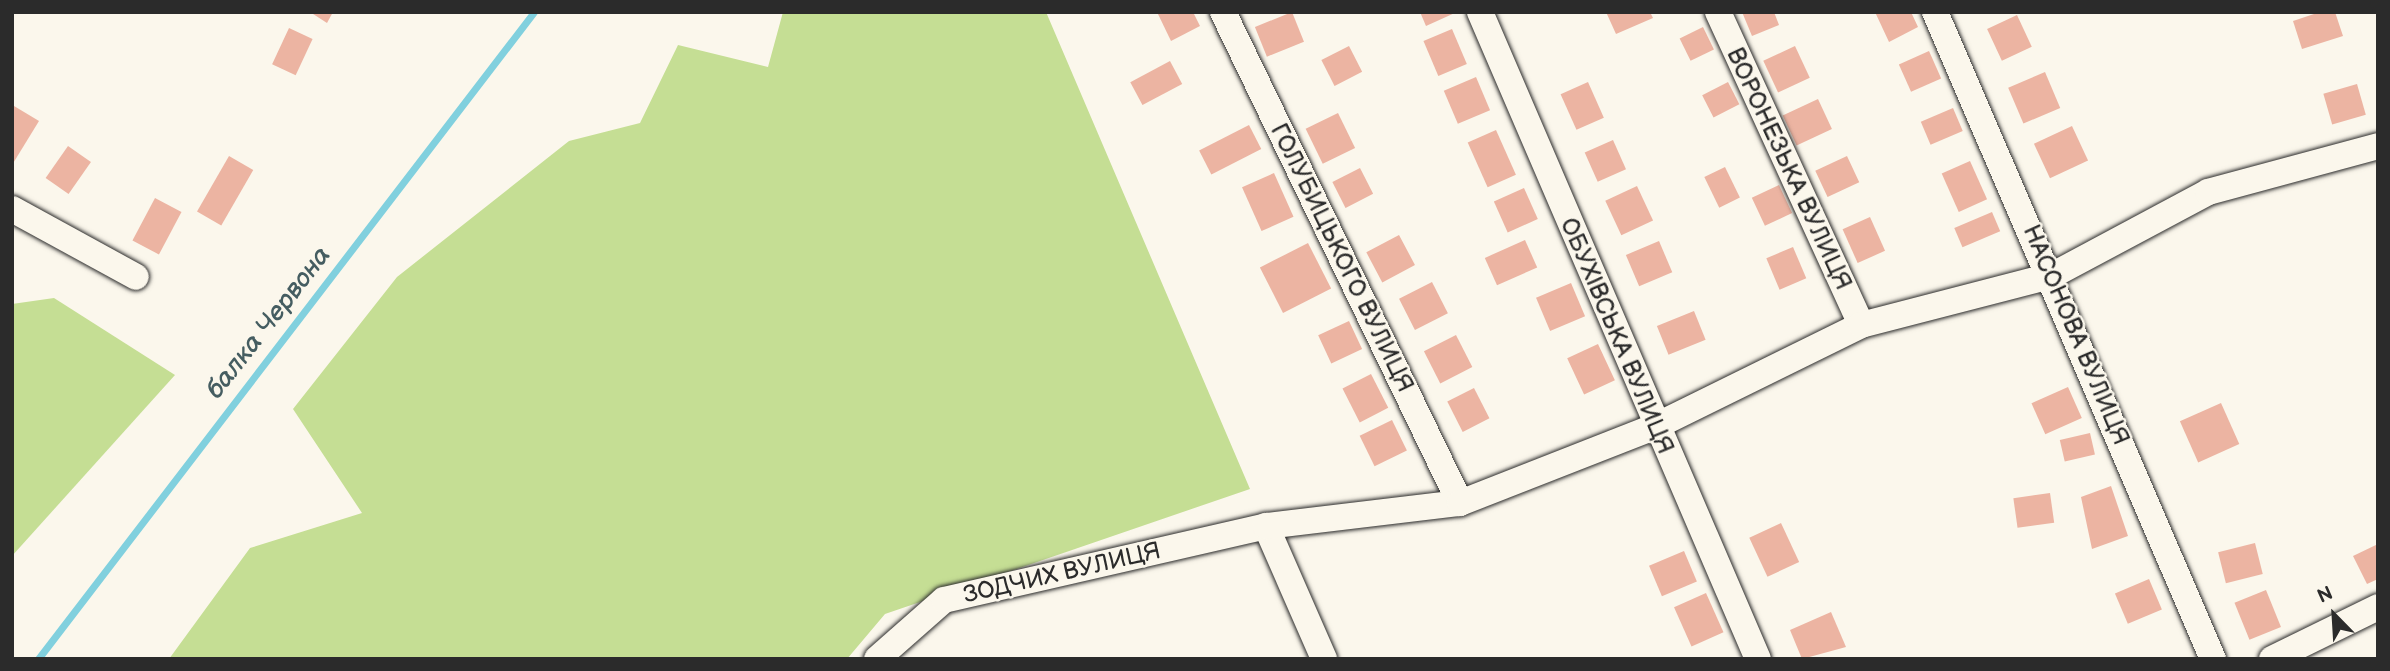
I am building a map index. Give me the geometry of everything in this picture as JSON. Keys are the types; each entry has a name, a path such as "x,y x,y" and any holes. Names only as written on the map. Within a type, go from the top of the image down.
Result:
{"street":[{"name":"ГОЛУБИЦЬКОГО ВУЛИЦЯ","path":"1223,12 1460,503"},
{"name":"ОБУХІВСЬКА ВУЛИЦЯ","path":"1480,12 1654,427 1758,659"},
{"name":"ВОРОНЕЗЬКА ВУЛИЦЯ","path":"1718,12 1861,325"},
{"name":"НАСОНОВА ВУЛИЦЯ","path":"1935,12 2051,276 2213,659"},
{"name":"ЗОДЧИХ ВУЛИЦЯ","path":"877,659 944,600 1266,526 1460,503 1654,427 1861,325 2051,276 2208,192 2378,146"},
{"path":"12,209 136,277"},
{"path":"1266,526 1324,659"},
{"path":"2272,659 2378,607"}],"green space":[{"path":"783,12 1046,12 1250,489 885,614 847,659 169,659 250,548 362,513 293,409 397,277 569,141 640,123 678,45 768,67"},
{"path":"54,298 175,375 12,556 12,304"}],"building":[{"path":"310,12 333,12 327,23"},
{"path":"1157,12 1193,12 1200,26 1171,41"},
{"path":"1292,12 1304,42 1267,57 1255,27"},
{"path":"1420,12 1457,12 1426,26"},
{"path":"1606,12 1650,12 1653,18 1616,34"},
{"path":"1742,12 1774,12 1779,25 1752,36"},
{"path":"1875,12 1911,12 1918,27 1889,42"},
{"path":"2320,12 2335,12 2343,36 2302,49 2293,21"},
{"path":"2017,15 2032,47 2002,61 1987,29"},
{"path":"1703,27 1714,49 1691,61 1680,38"},
{"path":"289,28 313,39 296,75 272,64"},
{"path":"1452,29 1467,64 1438,76 1423,41"},
{"path":"1349,46 1362,72 1335,86 1321,60"},
{"path":"1795,46 1810,78 1778,93 1763,61"},
{"path":"1929,51 1941,78 1911,92 1899,64"},
{"path":"1170,61 1182,84 1142,105 1130,82"},
{"path":"2045,72 2060,108 2023,124 2008,88"},
{"path":"1476,77 1490,110 1458,124 1444,91"},
{"path":"1588,82 1604,118 1576,130 1561,94"},
{"path":"1728,82 1739,104 1714,117 1702,95"},
{"path":"2357,84 2366,115 2332,124 2323,94"},
{"path":"1818,99 1832,129 1797,145 1783,115"},
{"path":"14,106 39,121 12,165 12,109"},
{"path":"1953,108 1963,131 1931,145 1921,122"},
{"path":"1338,113 1355,148 1323,164 1306,129"},
{"path":"1249,125 1261,149 1211,174 1199,150"},
{"path":"2072,126 2088,160 2050,178 2034,144"},
{"path":"1496,130 1516,175 1488,187 1468,143"},
{"path":"1613,140 1626,169 1598,182 1585,153"},
{"path":"68,146 91,162 69,194 46,178"},
{"path":"229,156 253,170 221,225 197,211"},
{"path":"1847,156 1859,182 1828,197 1815,171"},
{"path":"1970,161 1987,199 1959,212 1942,174"},
{"path":"1725,167 1740,198 1719,208 1704,177"},
{"path":"1360,168 1373,194 1346,208 1332,182"},
{"path":"1274,173 1294,217 1262,231 1242,187"},
{"path":"1779,185 1792,213 1765,226 1752,198"},
{"path":"1637,186 1653,220 1621,235 1605,201"},
{"path":"1524,188 1538,219 1508,232 1494,201"},
{"path":"155,198 181,212 159,254 132,240"},
{"path":"1992,212 2000,231 1962,247 1954,228"},
{"path":"1870,217 1885,251 1858,263 1843,229"},
{"path":"1399,235 1415,265 1382,282 1366,252"},
{"path":"1525,240 1537,267 1497,285 1485,258"},
{"path":"1659,241 1672,272 1639,286 1626,255"},
{"path":"1308,243 1331,288 1283,313 1260,268"},
{"path":"1793,247 1806,278 1780,290 1766,258"},
{"path":"1432,282 1448,313 1415,330 1399,299"},
{"path":"1571,283 1585,316 1550,331 1536,298"},
{"path":"1694,311 1706,340 1669,355 1657,326"},
{"path":"1349,321 1362,349 1331,363 1318,335"},
{"path":"1456,335 1472,367 1440,383 1424,351"},
{"path":"1598,344 1615,380 1584,395 1567,358"},
{"path":"1371,374 1388,408 1360,422 1342,389"},
{"path":"2068,387 2082,418 2045,434 2031,403"},
{"path":"1474,388 1489,418 1463,432 1447,402"},
{"path":"2221,403 2239,444 2198,462 2180,421"},
{"path":"1392,420 1407,451 1375,466 1360,436"},
{"path":"2090,433 2095,454 2065,461 2060,440"},
{"path":"2111,486 2128,536 2092,549 2081,497"},
{"path":"2050,493 2054,523 2018,528 2013,498"},
{"path":"1781,523 1799,562 1767,577 1749,538"},
{"path":"2255,543 2263,574 2226,583 2218,552"},
{"path":"2378,544 2378,579 2367,584 2353,556"},
{"path":"1684,551 1697,581 1662,596 1649,566"},
{"path":"2149,579 2162,609 2128,624 2115,593"},
{"path":"2266,590 2281,627 2249,640 2234,603"},
{"path":"1706,593 1723,632 1692,647 1674,607"},
{"path":"1831,612 1846,647 1802,659 1790,630"}],"waterway":[{"name":"балка Червона","path":"38,659 534,12"}]}
